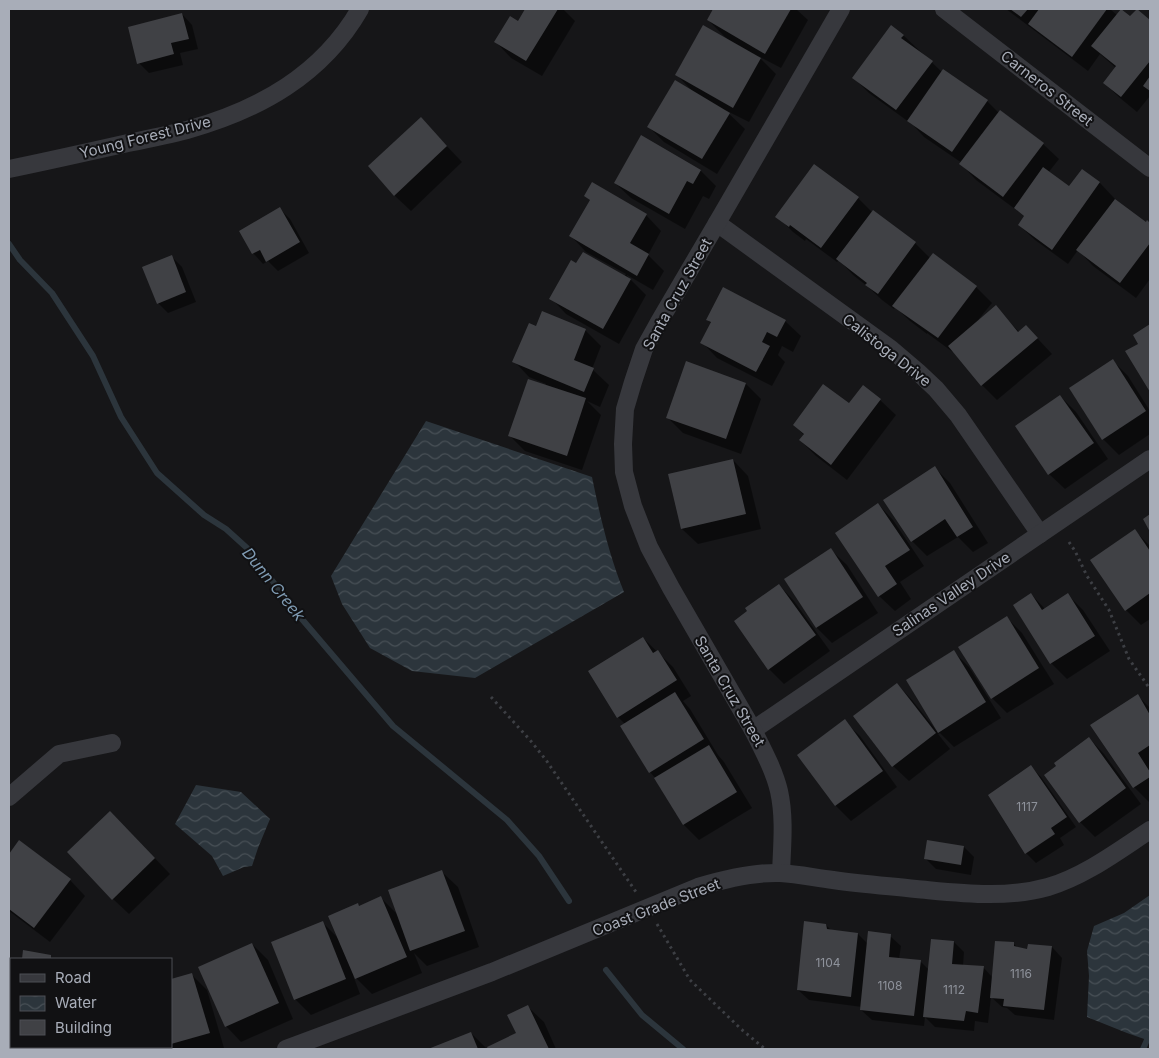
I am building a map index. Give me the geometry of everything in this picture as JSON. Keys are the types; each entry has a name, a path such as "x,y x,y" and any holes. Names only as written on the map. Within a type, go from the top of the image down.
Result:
{"street":[{"name":"Young Forest Drive","path":"9,169 188,130 242,111 268,99 294,83 327,54 360,9"},
{"name":"Santa Cruz Street","path":"781,873 783,821 774,773 753,730 649,547 632,506 624,472 625,409 644,349 840,9"},
{"name":"Carneros Street","path":"944,9 1150,168"},
{"name":"Calistoga Drive","path":"717,223 891,349 936,389 958,415 1040,534"},
{"name":"Salinas Valley Drive","path":"753,730 1150,459"},
{"path":"9,797 59,754 112,743"},
{"name":"Coast Grade Street","path":"286,1049 492,972 698,886 721,880 748,875 781,873 938,891 978,894 1019,893 1067,880 1094,866 1150,830"}],"path":[{"path":"1069,542 1087,576 1109,610 1129,659 1150,689"},
{"path":"491,697 546,760 633,888"},
{"path":"658,926 690,980 741,1029 765,1049"}],"water":[{"path":"426,421 592,477 605,535 624,592 475,678 412,671 370,648 342,604 331,576"},
{"path":"196,785 241,792 270,819 252,866 244,867 223,876 212,856 175,824"},
{"path":"1150,895 1150,1041 1087,1017 1089,976 1087,951 1094,926 1124,913"}],"building":[{"path":"525,9 558,9 526,61 494,42 510,16 518,21"},
{"path":"713,9 791,9 765,54 707,20"},
{"path":"1010,9 1028,9 1021,17"},
{"path":"1039,9 1107,9 1072,57 1028,24"},
{"path":"1121,9 1130,16 1137,9 1150,20 1150,61 1121,97 1103,83 1116,66 1091,46"},
{"path":"182,13 189,39 171,43 174,54 137,64 128,27"},
{"path":"703,25 761,58 733,108 675,75"},
{"path":"891,25 904,35 901,38 933,61 896,110 852,78"},
{"path":"943,69 988,100 952,152 907,121"},
{"path":"1150,76 1150,91 1143,86"},
{"path":"675,80 730,113 702,159 647,127"},
{"path":"1000,110 1044,143 1003,197 959,164"},
{"path":"421,117 447,146 394,196 368,166"},
{"path":"641,135 701,170 693,184 687,181 669,214 614,183"},
{"path":"814,164 859,197 821,248 790,225 789,227 775,217"},
{"path":"1043,167 1069,186 1082,169 1100,182 1052,250 1018,225 1024,216 1014,208"},
{"path":"592,182 647,214 630,243 649,254 637,276 569,236 590,200 584,196"},
{"path":"1115,199 1150,223 1150,243 1120,283 1076,250"},
{"path":"280,207 300,242 266,262 260,250 252,254 239,231"},
{"path":"873,210 916,242 878,294 836,259"},
{"path":"583,252 631,279 603,329 549,299 571,260 576,263"},
{"path":"933,253 977,286 938,338 892,306"},
{"path":"172,255 186,292 157,304 142,267"},
{"path":"723,287 786,320 777,337 767,332 762,342 770,346 756,372 700,343 711,322 706,320"},
{"path":"996,305 1018,332 1026,325 1038,338 981,386 948,346"},
{"path":"542,311 586,329 574,360 594,368 584,392 512,362 529,323 536,326"},
{"path":"1150,324 1150,392 1125,351 1138,344 1133,335"},
{"path":"1113,359 1146,411 1102,440 1069,388"},
{"path":"686,361 746,383 726,439 666,418"},
{"path":"528,379 586,398 567,456 508,436"},
{"path":"823,384 849,403 863,385 881,399 831,465 799,440 804,434 793,425"},
{"path":"1060,395 1094,443 1048,475 1015,426"},
{"path":"733,459 746,514 681,529 668,474"},
{"path":"935,466 973,527 957,537 945,519 911,542 883,500"},
{"path":"878,503 910,550 885,566 897,584 878,597 835,533"},
{"path":"1150,514 1150,532 1143,519"},
{"path":"1135,529 1150,551 1150,593 1125,611 1090,560"},
{"path":"831,548 863,597 816,628 784,579"},
{"path":"779,584 816,635 768,670 734,621 747,611 745,608"},
{"path":"1031,593 1042,610 1068,593 1095,636 1050,664 1013,605"},
{"path":"1007,616 1039,668 991,699 958,647"},
{"path":"643,637 653,653 658,650 677,680 617,718 588,671"},
{"path":"954,650 986,702 938,733 906,680"},
{"path":"897,683 936,733 892,767 853,716"},
{"path":"675,692 704,739 649,773 620,726"},
{"path":"1138,694 1150,715 1150,745 1138,753 1150,772 1150,777 1133,788 1090,725"},
{"path":"845,719 883,771 835,806 797,755"},
{"path":"1089,737 1126,788 1079,823 1044,775 1056,766 1054,763"},
{"path":"709,745 737,792 683,825 654,778"},
{"path":"1031,765 1067,817 1051,828 1055,834 1025,854 988,795"},
{"path":"110,811 155,858 112,900 67,852"},
{"path":"19,840 71,879 34,928 9,909 9,854"},
{"path":"927,840 964,846 961,865 924,859"},
{"path":"442,870 465,931 410,951 388,890"},
{"path":"381,896 407,957 355,979 328,916 358,903 359,906"},
{"path":"323,921 346,979 294,1000 271,942"},
{"path":"804,921 826,924 827,929 858,933 851,997 797,990"},
{"path":"868,931 891,934 889,957 921,960 914,1016 860,1010"},
{"path":"931,939 954,941 952,964 984,966 978,1013 966,1011 964,1021 923,1017"},
{"path":"995,941 1014,942 1014,946 1027,949 1028,944 1052,946 1044,1010 1003,1006 1004,999 990,998"},
{"path":"252,943 279,1003 225,1027 198,967"},
{"path":"23,950 51,955 51,958 22,958"},
{"path":"192,973 210,1033 172,1044 172,979"},
{"path":"528,1005 549,1049 488,1049 487,1047 516,1033 507,1015"},
{"path":"471,1032 478,1049 428,1049"},
{"path":"85,1048 120,1048 119,1049"}],"waterway":[{"name":"Dunn Creek","path":"9,244 20,260 52,293 93,356 121,417 157,473 204,515 226,529 247,548 301,618 393,726 507,820 539,856 569,901"},
{"name":"Dunn Creek","path":"606,970 642,1015 683,1049"},
{"path":"1143,1049 1147,1040"}]}
